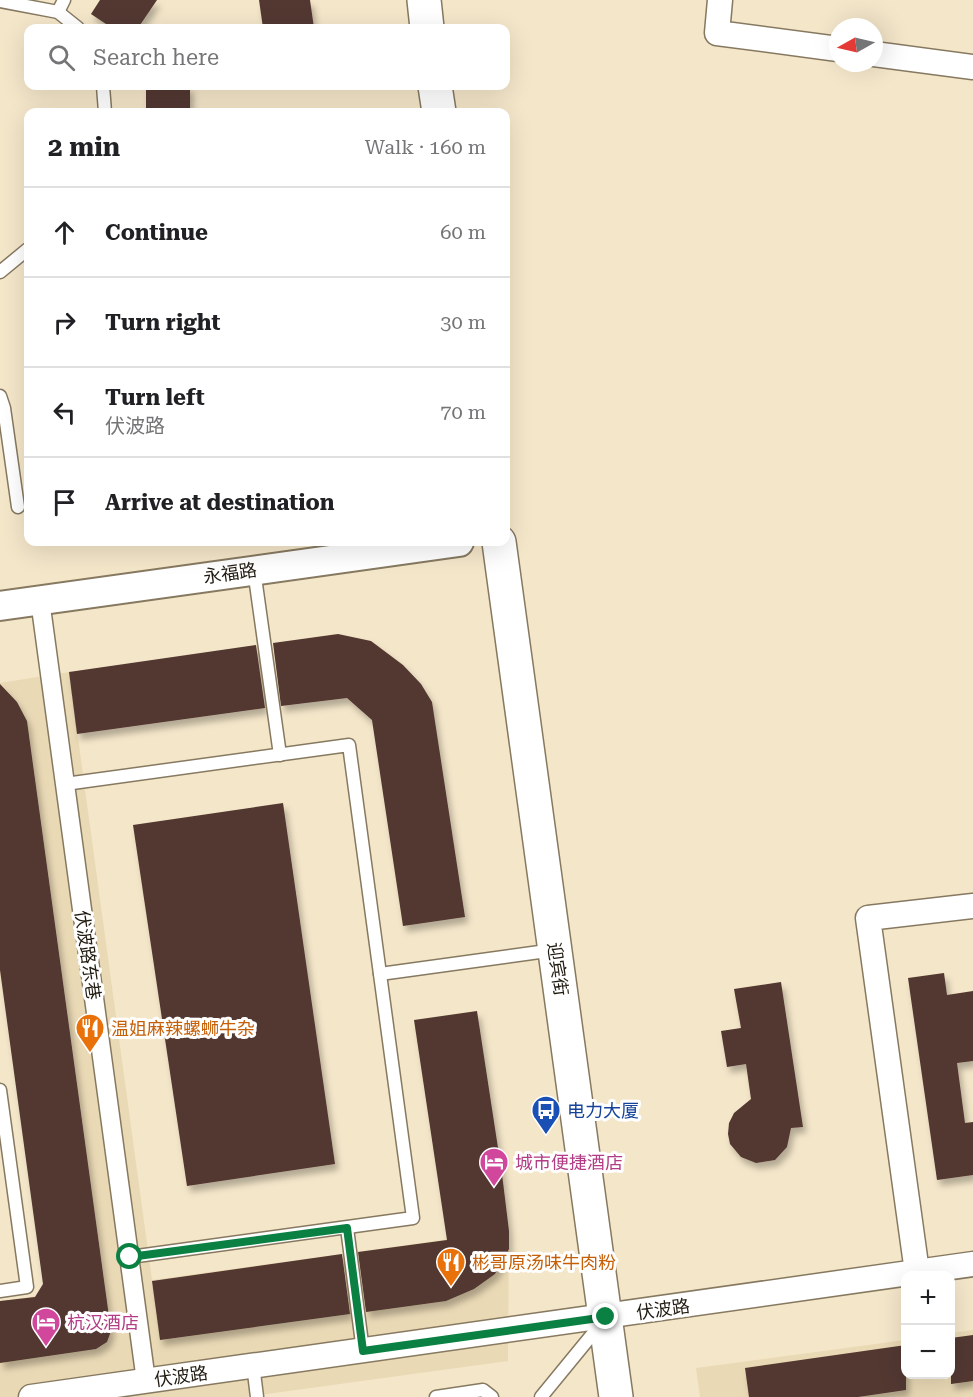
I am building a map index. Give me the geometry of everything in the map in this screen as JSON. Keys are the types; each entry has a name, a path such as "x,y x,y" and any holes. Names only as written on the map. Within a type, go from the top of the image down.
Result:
{"main road":[{"path":"424,0 427,24"},
{"path":"436,90 438,108"},
{"name":"迎宾街","path":"500,546 616,1397"}],"street":[{"path":"720,0 717,33 829,48"},
{"path":"883,55 973,67"},
{"name":"永福路","path":"0,606 430,546"},
{"name":"伏波路东巷","path":"40,600 146,1381"},
{"path":"917,1271 868,918 973,906"},
{"name":"伏波路","path":"924,1271 973,1264"},
{"name":"伏波路","path":"32,1397 901,1274"}],"lane":[{"path":"58,12 64,0"},
{"path":"0,1 58,12 73,24"},
{"path":"103,90 105,108"},
{"path":"0,272 24,252"},
{"path":"0,396 4,408 18,507"},
{"path":"254,570 280,755"},
{"path":"65,784 349,746 413,1218 130,1257"},
{"path":"380,974 555,949"},
{"path":"0,1090 27,1287 0,1290"},
{"path":"347,1228 363,1351"},
{"path":"541,1397 606,1317"},
{"path":"252,1365 257,1397"},
{"path":"436,1397 483,1390 492,1397"}],"shaded area":[{"path":"69,672 152,1280 509,1231 508,1361 245,1397 0,1397 0,1301 105,1287 27,721 17,702 0,688 0,683"},
{"path":"973,1330 973,1397 700,1397 696,1368 901,1341 901,1379 955,1379 955,1332"}],"building":[{"path":"100,0 157,0 141,24 106,24 91,14"},
{"path":"259,0 310,0 313,24 262,24"},
{"path":"146,90 190,90 190,108 146,108"},
{"path":"338,634 371,641 403,665 421,684 432,702 465,917 403,926 372,720 347,698 281,706 273,643"},
{"path":"256,645 265,708 77,734 69,672"},
{"path":"0,684 17,702 27,721 111,1331 107,1342 96,1349 0,1363 0,1301 35,1297 43,1284 0,970"},
{"path":"283,803 335,1164 187,1186 133,825"},
{"path":"944,973 947,995 973,991 973,1061 957,1063 965,1123 973,1122 973,1175 937,1180 908,978"},
{"path":"781,982 803,1127 791,1128 787,1147 775,1160 756,1163 741,1157 730,1144 729,1123 734,1113 751,1099 746,1064 727,1067 721,1031 741,1028 734,989"},
{"path":"477,1011 502,1174 509,1249 495,1274 474,1289 446,1301 366,1312 358,1252 447,1240 414,1020"},
{"path":"342,1254 350,1314 160,1340 152,1281"},
{"path":"973,1335 973,1381 951,1384 951,1379 955,1379 955,1337"},
{"path":"901,1346 901,1379 906,1379 906,1390 858,1397 749,1397 745,1368"}],"place":[{"name":"温姐麻辣螺蛳牛杂","path":"90,1054"},
{"name":"电力大厦","path":"546,1136"},
{"name":"城市便捷酒店","path":"494,1188"},
{"name":"彬哥原汤味牛肉粉","path":"451,1288"},
{"name":"杭汉酒店","path":"46,1348"}],"route":[{"path":"130,1257 347,1228 363,1351 606,1317"}]}
